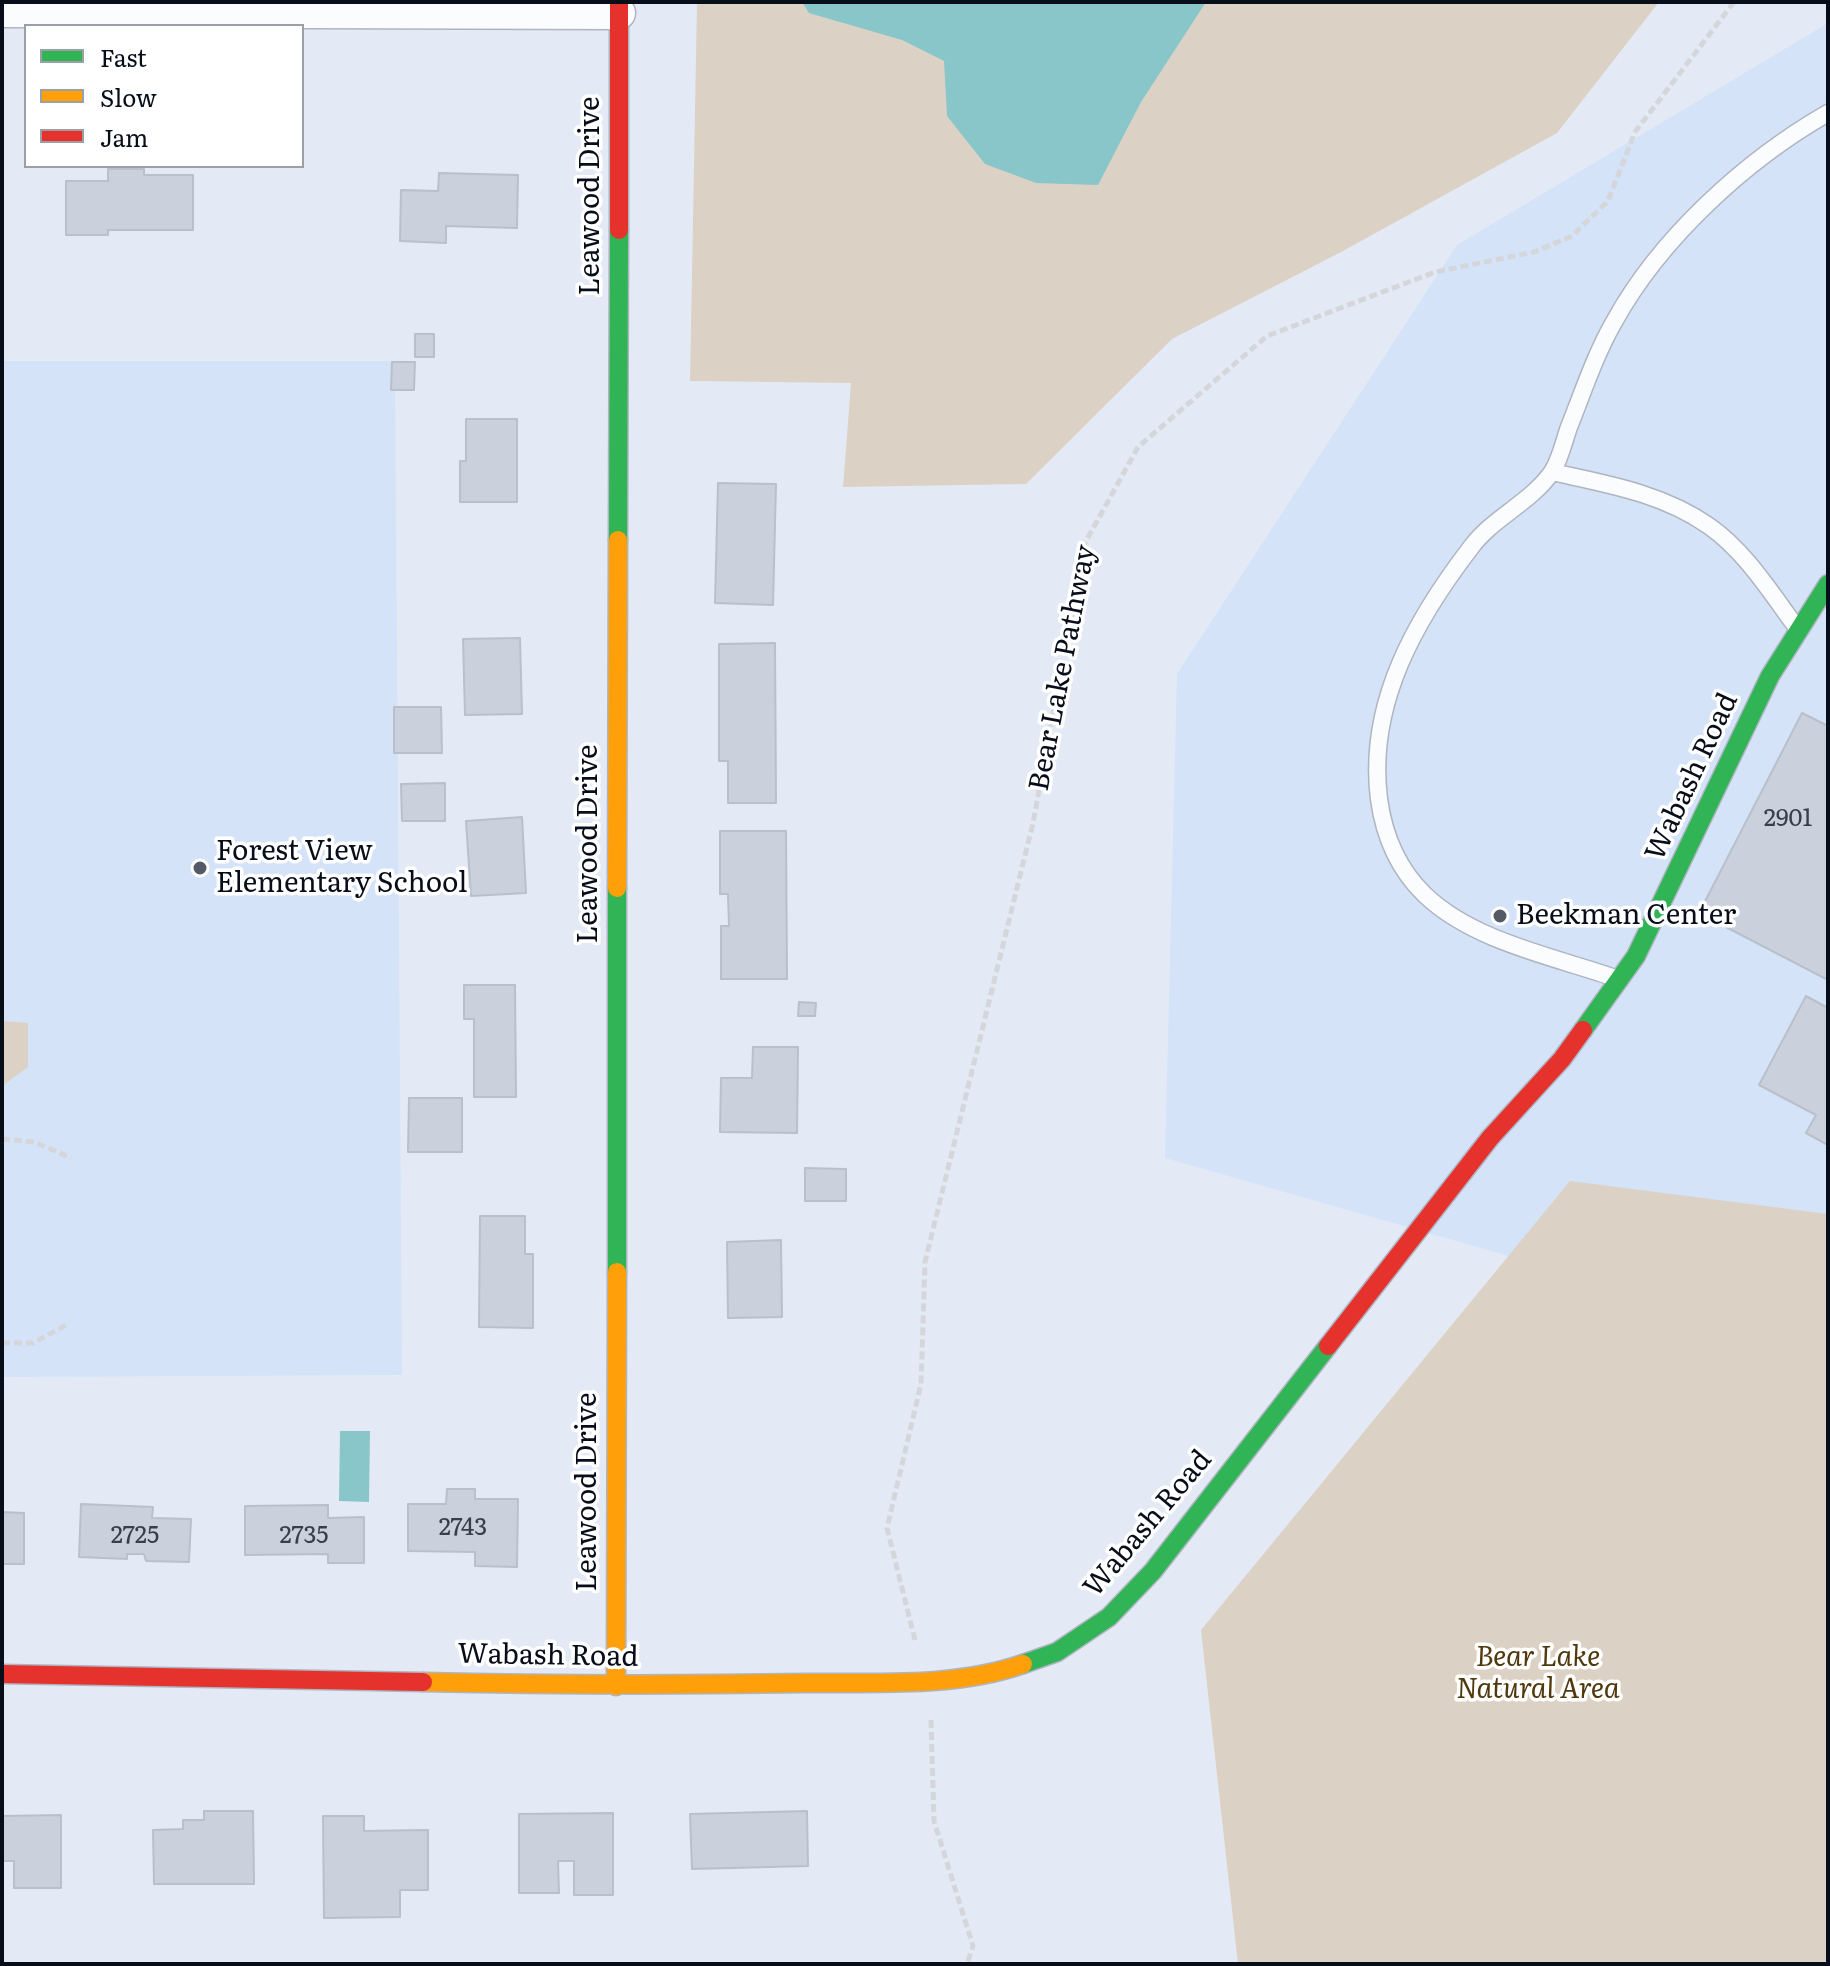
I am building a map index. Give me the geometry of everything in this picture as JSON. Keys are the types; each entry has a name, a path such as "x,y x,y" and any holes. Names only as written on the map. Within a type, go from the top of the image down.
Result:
{"street":[{"path":"2,11 619,7"},
{"name":"Leawood Drive","path":"616,1686 619,7"},
{"name":"Wabash Road","path":"2,1674 616,1686 924,1681 991,1675 1057,1652 1109,1617 1153,1571 1490,1138 1562,1059 1636,956 1700,828 1770,676 1828,584"}],"lane":[{"path":"1619,979 1497,937 1455,917 1426,896 1399,864 1381,813 1375,748 1384,702 1402,656 1441,589 1474,542 1552,472 1614,320 1665,250 1736,176 1828,113"},
{"path":"1552,472 1632,490 1672,505 1709,526 1738,553 1799,630"}],"path":[{"name":"Bear Lake Pathway","path":"917,1646 887,1528 921,1384 925,1262 1033,823 1085,543 1138,447 1267,336 1435,272 1534,252 1572,236 1608,201 1635,132 1734,2"},
{"path":"2,1139 35,1142 71,1158"},
{"path":"2,1343 33,1343 68,1324"},
{"path":"928,1705 934,1743 934,1821 973,1946 967,1964"}],"shaded area":[{"name":"Beekman Center","path":"1828,23 1828,1347 1165,1158 1177,674 1457,245"},
{"name":"Forest View Elementary School","path":"2,361 395,361 402,1375 2,1377"}],"green space":[{"path":"697,2 1659,2 1557,133 1343,251 1172,339 1026,484 843,487 851,383 690,381"},
{"path":"2,1021 28,1023 28,1067 2,1086"},
{"name":"Bear Lake Natural Area","path":"1570,1181 1828,1214 1828,1964 1238,1964 1201,1630"}],"water":[{"path":"802,2 1206,2 1141,102 1098,185 1036,183 985,164 947,116 944,61 902,40 809,13"},
{"path":"340,1431 370,1431 369,1502 339,1501"}],"building":[{"path":"108,169 144,169 144,175 193,175 193,230 108,230 108,235 66,235 66,181 108,181"},
{"path":"439,173 518,175 517,228 446,226 446,243 400,241 401,190 438,191"},
{"path":"415,334 434,334 434,357 415,357"},
{"path":"392,362 415,362 414,390 391,390"},
{"path":"466,419 517,419 517,502 460,502 460,461 466,461"},
{"path":"718,483 776,484 773,605 715,603"},
{"path":"520,638 522,714 465,715 463,639"},
{"path":"775,643 776,803 728,803 728,761 719,761 719,644"},
{"path":"394,707 441,707 442,753 394,753"},
{"path":"1802,713 1828,726 1828,980 1699,913"},
{"path":"445,783 445,821 402,821 401,784"},
{"path":"522,817 526,893 471,896 466,821"},
{"path":"720,831 786,831 787,979 721,979 721,926 729,926 728,894 720,894"},
{"path":"464,985 515,985 516,1097 474,1097 474,1019 464,1019"},
{"path":"1806,996 1828,1008 1828,1145 1806,1133 1816,1115 1759,1085"},
{"path":"799,1002 816,1003 815,1016 798,1016"},
{"path":"753,1047 798,1047 797,1133 720,1132 721,1078 752,1078"},
{"path":"409,1098 462,1098 462,1152 408,1152"},
{"path":"805,1168 846,1169 846,1201 805,1201"},
{"path":"480,1216 525,1216 525,1254 533,1254 533,1328 479,1327"},
{"path":"781,1240 782,1317 728,1318 727,1242"},
{"path":"447,1489 475,1489 475,1499 518,1499 517,1567 475,1566 475,1552 408,1551 408,1504 446,1504"},
{"path":"81,1504 153,1507 152,1518 191,1519 189,1562 146,1561 144,1554 127,1554 127,1559 79,1557"},
{"path":"328,1505 328,1518 364,1517 364,1563 328,1563 328,1554 245,1555 245,1506"},
{"path":"2,1512 24,1513 24,1564 2,1564"},
{"path":"204,1811 253,1811 254,1884 154,1884 153,1830 183,1829 183,1820 204,1820"},
{"path":"807,1811 808,1866 692,1869 690,1814"},
{"path":"613,1813 613,1895 574,1895 574,1861 558,1861 559,1893 519,1893 519,1814"},
{"path":"61,1815 61,1888 14,1888 14,1861 2,1861 2,1816"},
{"path":"323,1816 364,1816 364,1831 428,1830 428,1890 400,1890 400,1917 324,1918"}],"traffic: fast":[{"path":"618,540 619,230"},
{"path":"1583,1030 1636,956 1770,676 1828,584"},
{"path":"617,888 617,1272"},
{"path":"1023,1664 1057,1652 1109,1617 1153,1571 1328,1346"}],"traffic: slow":[{"path":"617,888 618,540"},
{"path":"616,1686 617,1272"},
{"path":"423,1682 916,1682 970,1677 1023,1664"}],"traffic: jam":[{"path":"619,2 619,230"},
{"path":"1328,1346 1490,1138 1562,1059 1583,1030"},
{"path":"2,1674 423,1682"}],"place":[{"name":"Forest View Elementary School","path":"200,868"},
{"name":"Beekman Center","path":"1500,916"}]}
